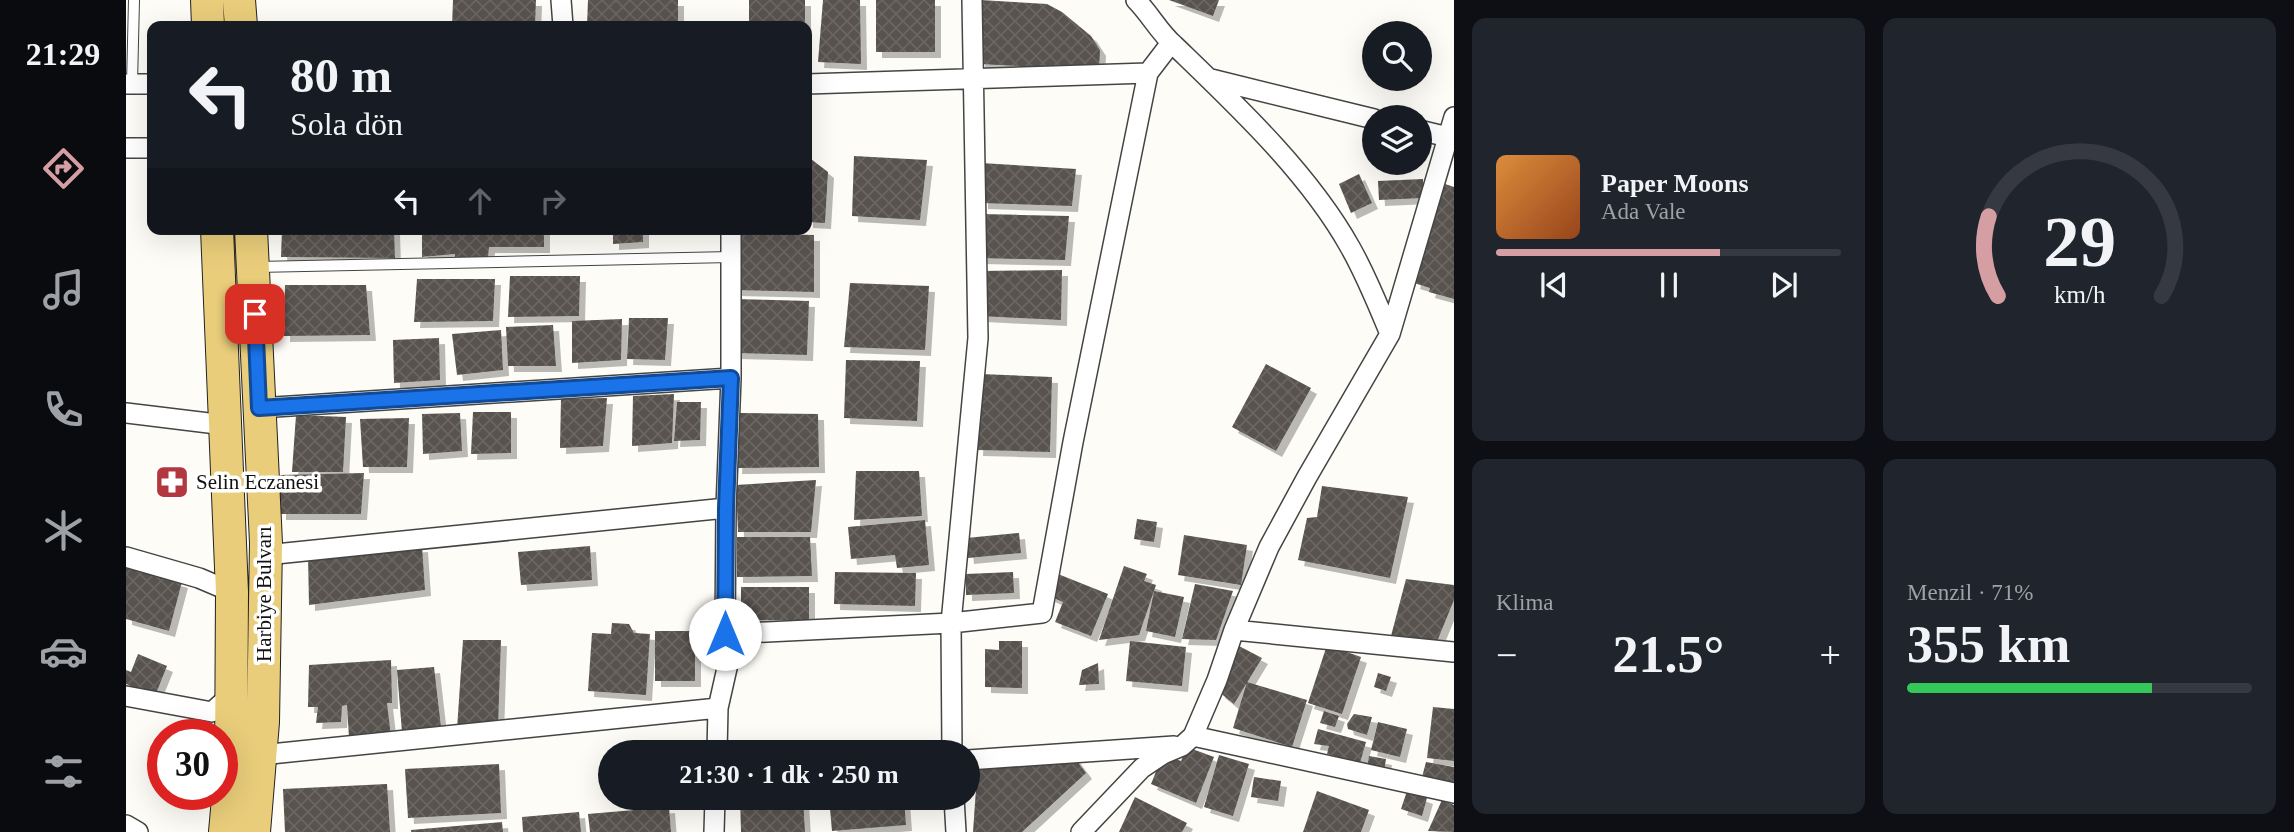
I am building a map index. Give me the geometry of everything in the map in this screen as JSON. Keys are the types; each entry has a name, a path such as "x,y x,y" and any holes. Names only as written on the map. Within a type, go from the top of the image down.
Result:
{"main road":[{"path":"207,0 208,21"},
{"path":"239,0 241,21"},
{"name":"Harbiye Bulvarı","path":"217,235 232,592 231,765 225,832"},
{"name":"Harbiye Bulvarı","path":"251,235 266,555 261,755 254,832"}],"street":[{"path":"561,0 563,21"},
{"path":"952,740 951,622 978,338 972,0"},
{"path":"1144,4 1171,43 1212,79 1307,183 1349,245 1390,334"},
{"path":"725,634 951,622 1042,612 1073,442 1148,73 1171,43"},
{"path":"812,84 1148,73"},
{"path":"1212,79 1362,116"},
{"path":"129,84 147,84"},
{"path":"1082,832 1142,768 1187,741 1217,680 1234,630 1269,547 1390,334 1454,117"},
{"path":"1432,133 1448,137"},
{"path":"126,148 147,148"},
{"path":"717,740 718,708 732,646 725,634 731,378 731,235"},
{"path":"259,408 731,378"},
{"path":"126,413 225,425"},
{"path":"266,555 726,508"},
{"path":"126,557 199,578 232,592"},
{"path":"1234,630 1454,652"},
{"path":"126,696 212,712 231,695"},
{"path":"261,755 718,708"},
{"path":"980,759 1187,741 1454,793"},
{"path":"714,832 715,810"},
{"path":"955,810 956,832"},
{"path":"126,825 138,832"}],"lane":[{"path":"129,84 134,0"},
{"path":"252,267 731,257"}],"building":[{"path":"453,0 536,0 535,21 452,21"},
{"path":"588,0 678,0 678,21 587,21"},
{"path":"749,0 805,0 805,21 749,21"},
{"path":"823,0 860,0 861,64 818,62"},
{"path":"876,0 935,0 935,52 876,52"},
{"path":"980,0 1047,4 1062,12 1091,36 1100,50 1099,70 979,64"},
{"path":"1169,0 1219,0 1213,16"},
{"path":"854,156 927,160 920,220 852,216"},
{"path":"812,160 828,172 825,223 812,222"},
{"path":"981,163 1076,169 1072,206 982,203"},
{"path":"1359,174 1372,203 1351,213 1339,184"},
{"path":"1423,179 1423,198 1379,200 1378,181"},
{"path":"1442,183 1454,187 1454,299 1429,292 1430,288 1414,283"},
{"path":"979,214 1069,216 1065,260 979,258"},
{"path":"282,235 394,235 395,258 281,257"},
{"path":"422,235 544,235 544,247 489,247 488,258 455,258 455,254 422,257"},
{"path":"613,235 643,235 643,242 613,244"},
{"path":"733,235 814,235 814,292 733,290"},
{"path":"1062,270 1061,320 980,316 980,271"},
{"path":"510,276 580,276 579,316 508,317"},
{"path":"417,279 495,279 493,321 414,322"},
{"path":"850,283 929,286 925,350 844,347"},
{"path":"285,285 366,285 370,335 284,336"},
{"path":"734,299 809,301 807,355 734,353"},
{"path":"629,318 668,318 665,360 627,359"},
{"path":"622,319 621,360 572,363 572,321"},
{"path":"553,325 556,366 508,366 506,327"},
{"path":"501,330 503,370 457,375 452,334"},
{"path":"439,338 440,380 394,383 393,340"},
{"path":"846,360 920,361 917,421 844,418"},
{"path":"1266,364 1311,388 1276,451 1232,427"},
{"path":"980,374 1052,377 1050,452 977,450"},
{"path":"674,394 672,443 632,446 633,396"},
{"path":"607,398 603,446 560,448 561,399"},
{"path":"677,402 701,402 700,440 674,441"},
{"path":"473,412 511,412 511,453 471,454"},
{"path":"460,413 462,451 423,454 422,414"},
{"path":"740,413 818,414 819,467 736,468"},
{"path":"296,415 346,417 343,472 292,472"},
{"path":"409,418 407,467 363,467 360,419"},
{"path":"856,471 919,471 922,516 854,520"},
{"path":"364,473 361,514 280,514 280,475"},
{"path":"816,480 811,532 738,532 736,485"},
{"path":"1322,486 1408,497 1390,578 1298,560 1307,518 1317,517"},
{"path":"1137,519 1157,522 1154,542 1134,539"},
{"path":"925,520 929,565 897,568 895,555 851,559 848,527"},
{"path":"1019,533 1021,553 968,558 966,538"},
{"path":"1184,535 1247,545 1241,585 1178,575"},
{"path":"737,537 810,537 812,576 737,577"},
{"path":"422,546 425,590 309,605 308,555"},
{"path":"590,546 592,580 521,585 518,552"},
{"path":"1124,566 1147,574 1144,581 1156,585 1139,635 1099,640"},
{"path":"126,567 182,582 169,631 126,619"},
{"path":"835,572 916,573 915,606 834,604"},
{"path":"1013,572 1014,593 966,595 966,574"},
{"path":"1058,574 1108,594 1091,636 1055,622 1063,602 1049,596"},
{"path":"1406,579 1454,585 1454,600 1436,644 1391,636"},
{"path":"1195,584 1233,591 1216,640 1182,639"},
{"path":"741,587 809,587 809,620 741,620"},
{"path":"1154,591 1184,597 1175,637 1146,631"},
{"path":"612,623 629,624 634,633 650,634 646,695 588,691 592,633 611,634"},
{"path":"655,631 695,631 695,681 655,681"},
{"path":"463,640 501,640 498,727 457,729"},
{"path":"999,641 1022,641 1022,688 985,687 985,649 999,650"},
{"path":"1130,641 1186,647 1182,686 1126,681"},
{"path":"1327,645 1361,657 1342,714 1308,703"},
{"path":"1239,646 1262,658 1234,704 1219,692"},
{"path":"138,654 167,666 155,696 126,684 126,670 131,672"},
{"path":"391,660 392,703 387,703 391,736 349,738 347,705 342,706 341,722 316,723 318,707 308,707 309,665"},
{"path":"1098,663 1099,684 1079,685 1082,670"},
{"path":"434,667 441,727 402,732 397,670"},
{"path":"1378,673 1391,677 1386,691 1374,687"},
{"path":"1247,682 1307,700 1292,747 1233,728"},
{"path":"1433,707 1454,709 1454,761 1427,758"},
{"path":"1324,711 1339,716 1335,727 1320,723"},
{"path":"1354,714 1372,717 1367,735 1348,729 1347,724"},
{"path":"1378,722 1407,729 1400,757 1371,750"},
{"path":"1318,729 1366,742 1360,763 1327,754 1329,746 1314,744"},
{"path":"1187,747 1214,757 1196,803 1151,784 1163,754 1181,761"},
{"path":"1071,753 1086,773 1022,832 973,832 975,810 980,810 980,760"},
{"path":"1219,755 1249,764 1233,816 1204,807"},
{"path":"1369,756 1386,759 1384,771 1367,768"},
{"path":"1426,762 1454,767 1454,786 1421,781"},
{"path":"499,764 501,813 408,818 405,769"},
{"path":"1254,777 1281,781 1278,801 1251,797"},
{"path":"387,784 390,832 285,832 283,789"},
{"path":"1317,791 1369,810 1361,832 1303,832"},
{"path":"1407,791 1427,798 1422,816 1401,809"},
{"path":"1135,797 1187,823 1182,832 1119,832"},
{"path":"1442,800 1454,805 1454,832 1428,831"},
{"path":"669,810 671,832 590,832 588,814"},
{"path":"740,810 804,810 805,832 741,832"},
{"path":"830,810 905,810 906,825 832,831"},
{"path":"579,812 581,832 523,832 522,817"},
{"path":"502,822 503,832 411,832 411,830"}],"place":[{"name":"Selin Eczanesi","path":"172,482"}],"route":[{"path":"255,314 259,408 731,378 725,634"}]}
